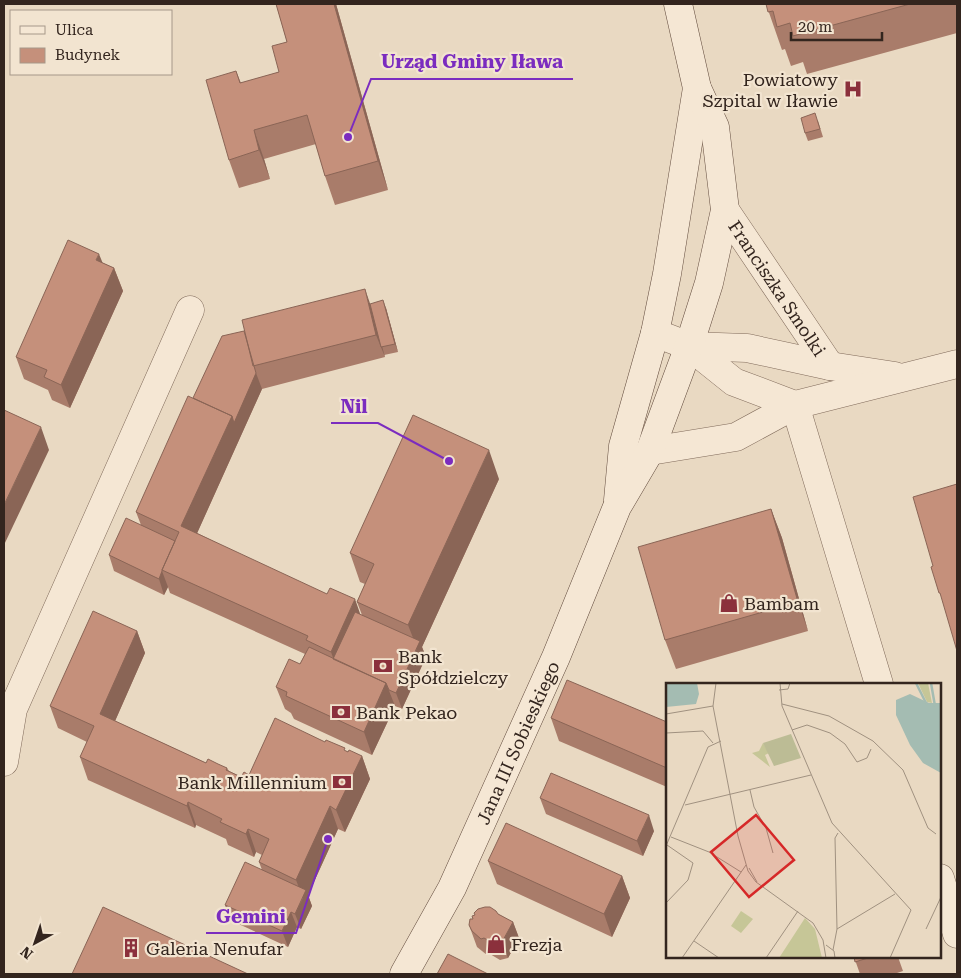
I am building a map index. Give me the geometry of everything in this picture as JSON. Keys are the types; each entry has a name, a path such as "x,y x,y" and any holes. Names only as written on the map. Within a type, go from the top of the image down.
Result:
{"street":[{"path":"678,4 697,88 715,127 725,210"},
{"name":"Jana III Sobieskiego","path":"617,507 623,446 655,333 667,274 697,88"},
{"name":"Jana III Sobieskiego","path":"404,974 452,888 556,657 617,507 650,451 689,346 709,284 725,210"},
{"name":"Franciszka Smolki","path":"725,210 830,366"},
{"path":"4,762 13,709 190,310"},
{"name":"Franciszka Smolki","path":"655,333 689,346 734,382 795,405"},
{"name":"Franciszka Smolki","path":"689,346 747,348 830,366 905,378"},
{"name":"Franciszka Smolki","path":"650,451 736,437 795,405 957,364"},
{"path":"795,405 879,683"},
{"path":"941,881 957,934"}],"building":[{"path":"276,4 334,4 378,161 325,176 307,115 254,130 259,150 229,160 206,80 236,71 240,83 279,72 272,46 287,42"},
{"path":"766,4 910,4 793,36 790,23 777,27 773,11 768,12"},
{"path":"815,113 820,129 805,133 801,118"},
{"path":"68,240 99,254 96,260 114,268 61,385 44,377 47,370 16,357"},
{"path":"365,289 376,335 253,366 242,320"},
{"path":"383,300 395,344 381,347 370,304"},
{"path":"244,331 256,373 234,423 232,416 193,398 222,336"},
{"path":"188,396 232,416 181,526 327,594 330,588 355,599 331,652 306,640 308,636 162,570 179,532 136,512"},
{"path":"4,410 41,427 4,505"},
{"path":"413,415 489,450 408,625 357,602 374,564 350,553"},
{"path":"957,484 957,651 931,567 933,566 913,497"},
{"name":"Bambam","path":"771,509 798,602 665,640 638,547"},
{"path":"126,518 175,541 159,579 109,555"},
{"path":"93,611 137,631 100,714 206,763 208,759 241,777 244,772 249,775 275,718 325,742 326,740 345,748 344,750 348,752 349,750 362,756 336,810 330,806 296,880 259,862 269,839 248,829 246,834 220,822 222,819 188,802 187,806 80,757 94,726 50,706"},
{"path":"355,612 420,641 396,693 389,690 386,683 333,659"},
{"path":"309,647 386,683 364,732 286,696 287,692 276,687 289,659 300,664"},
{"path":"567,680 666,722 666,768 551,718"},
{"path":"551,773 649,815 637,841 540,798"},
{"path":"506,823 622,876 604,914 488,861"},
{"path":"245,862 306,890 295,914 291,912 282,931 225,905"},
{"path":"103,907 248,974 72,974"},
{"path":"490,907 513,922 502,942 495,944 484,938 481,939 472,931 469,925 470,919 473,919 472,916 475,915 474,913 478,909"},
{"path":"448,954 488,974 437,974"},
{"path":"854,958 868,958 855,962"}],"place":[{"name":"Powiatowy Szpital w Iławie","path":"853,89"},
{"name":"Urząd Gminy Iława","path":"348,137"},
{"name":"Nil","path":"449,461"},
{"name":"Bambam","path":"729,603"},
{"name":"Bank Spółdzielczy","path":"383,666"},
{"name":"Bank Pekao","path":"341,712"},
{"name":"Bank Millennium","path":"342,782"},
{"name":"Gemini","path":"328,839"},
{"name":"Frezja","path":"496,944"},
{"name":"Galeria Nenufar","path":"131,948"}]}
